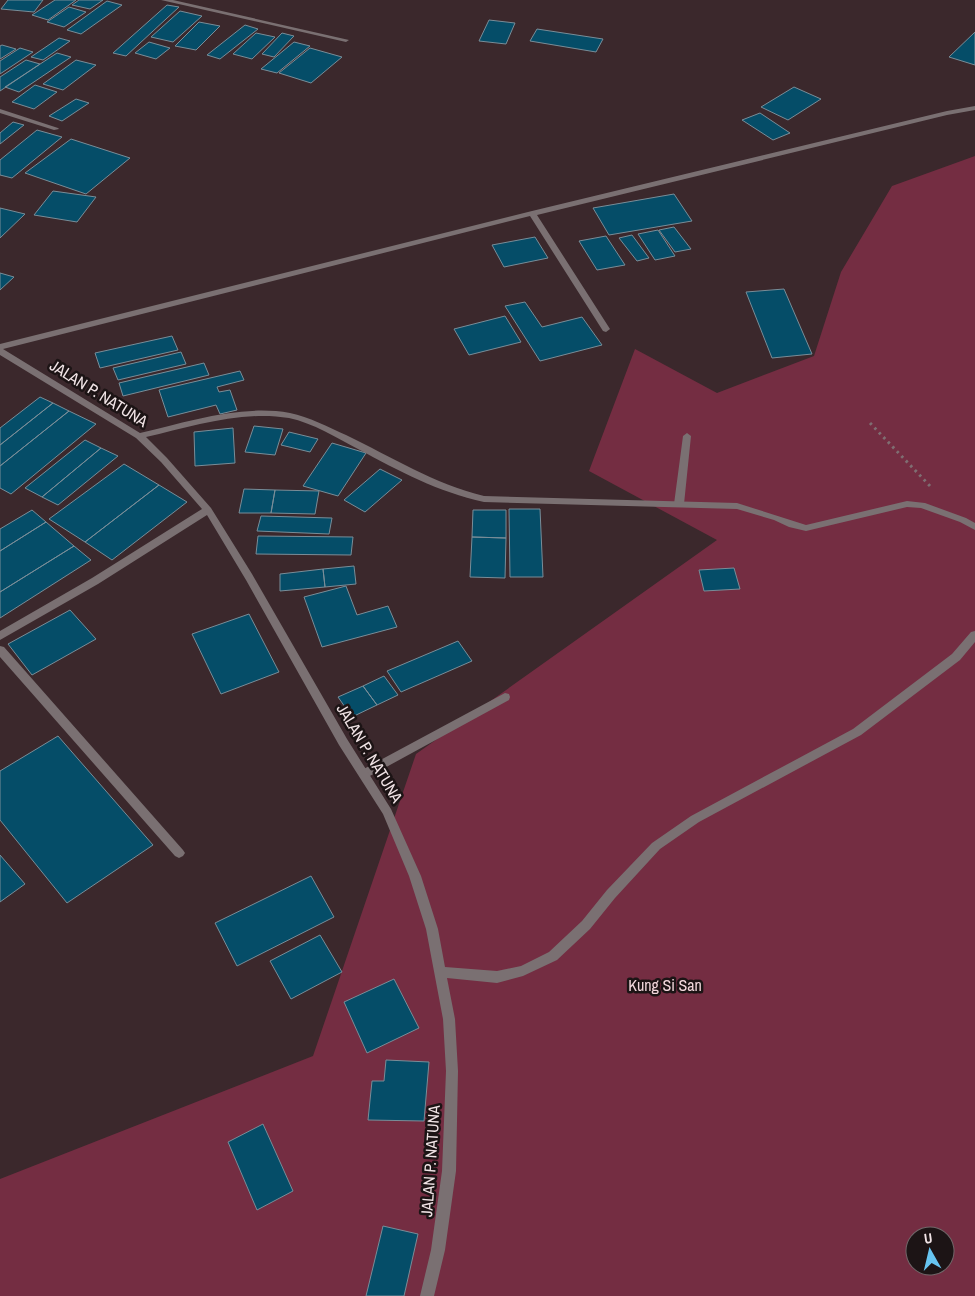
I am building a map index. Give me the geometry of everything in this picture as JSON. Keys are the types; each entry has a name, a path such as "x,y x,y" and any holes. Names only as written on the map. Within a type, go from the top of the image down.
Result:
{"street":[{"path":"164,0 346,40"},
{"path":"0,347 532,214 947,113 975,108"},
{"path":"0,111 56,129"},
{"path":"532,214 606,329"},
{"name":"JALAN P. NATUNA","path":"0,351 139,436 164,460 208,510 249,577 338,734 387,812 415,876 432,928 442,972 449,1019 452,1071 449,1171 438,1250 427,1296"},
{"path":"139,436 238,417 266,414 286,415 303,419 349,440 443,489 460,495 484,499 737,506 806,528 907,504 922,505 963,520 975,527"},
{"path":"679,504 687,436"},
{"path":"0,636 95,581 208,510"},
{"path":"442,972 497,977 524,971 553,956 586,925 611,894 656,846 695,819 857,732 956,657 975,635"},
{"path":"0,650 179,853"},
{"path":"364,774 505,697"}],"path":[{"path":"870,423 963,520"}],"green space":[{"name":"Kung Si San","path":"975,156 975,1296 0,1296 0,1179 313,1056 416,754 717,540 589,471 635,349 717,393 814,356 841,272 892,186"}],"building":[{"path":"8,0 43,0 34,12 1,9"},
{"path":"55,0 76,0 48,20 32,15"},
{"path":"79,0 103,0 90,9 72,5"},
{"path":"107,1 122,5 81,34 67,30"},
{"path":"167,5 179,7 126,56 113,53"},
{"path":"69,7 86,12 64,27 47,22"},
{"path":"180,11 202,16 173,42 151,37"},
{"path":"489,20 515,23 506,44 479,41"},
{"path":"199,22 220,26 196,50 175,46"},
{"path":"245,25 258,29 220,59 207,55"},
{"path":"537,29 603,39 596,52 530,41"},
{"path":"975,32 975,65 949,57"},
{"path":"256,33 275,37 252,59 233,54"},
{"path":"282,33 294,36 274,57 262,54"},
{"path":"59,38 70,41 43,60 31,57"},
{"path":"149,42 170,48 156,59 135,53"},
{"path":"294,42 310,46 277,73 261,69"},
{"path":"0,46 16,49 0,59"},
{"path":"20,48 33,52 0,74 0,61"},
{"path":"310,48 342,57 311,83 279,73"},
{"path":"57,53 71,57 19,92 5,87"},
{"path":"26,60 40,64 0,91 0,77"},
{"path":"76,60 96,65 63,90 43,84"},
{"path":"35,85 57,92 34,109 12,102"},
{"path":"794,87 821,99 788,120 761,107"},
{"path":"76,99 89,103 62,121 49,116"},
{"path":"760,113 790,133 773,140 742,120"},
{"path":"13,122 24,125 0,144 0,133"},
{"path":"37,130 62,137 12,178 0,175 0,160"},
{"path":"71,139 130,158 86,194 25,173"},
{"path":"53,191 96,197 77,222 34,215"},
{"path":"674,194 692,221 609,235 593,208"},
{"path":"0,208 25,214 0,238"},
{"path":"674,227 691,249 675,252 659,230"},
{"path":"658,230 675,256 655,260 638,234"},
{"path":"632,235 649,258 637,261 619,238"},
{"path":"606,236 625,265 597,270 579,241"},
{"path":"535,237 548,258 504,267 492,245"},
{"path":"0,273 14,277 0,290"},
{"path":"784,289 812,354 772,358 746,292"},
{"path":"525,302 542,327 582,317 602,345 540,361 505,306"},
{"path":"505,316 521,342 469,355 454,329"},
{"path":"172,336 178,350 100,368 95,353"},
{"path":"181,352 186,364 118,380 113,368"},
{"path":"204,363 209,375 123,396 119,383"},
{"path":"240,371 244,380 217,387 219,392 230,390 237,410 220,414 216,405 168,417 159,390"},
{"path":"40,397 53,403 0,445 0,428"},
{"path":"53,403 69,411 0,466 0,445"},
{"path":"69,411 96,424 11,494 0,488 0,466"},
{"path":"254,426 283,429 275,455 245,452"},
{"path":"233,428 235,463 195,466 194,432"},
{"path":"289,432 318,439 310,452 281,445"},
{"path":"85,440 101,448 42,497 25,488"},
{"path":"332,443 366,453 338,496 303,486"},
{"path":"101,448 118,456 58,505 42,497"},
{"path":"124,464 159,485 85,542 49,519"},
{"path":"380,469 402,480 365,512 344,500"},
{"path":"159,485 187,502 112,560 85,542"},
{"path":"244,489 275,490 271,513 239,513"},
{"path":"275,490 319,491 315,514 271,513"},
{"path":"509,509 540,509 543,577 510,577"},
{"path":"32,510 46,522 0,551 0,529"},
{"path":"473,510 506,510 506,538 472,537"},
{"path":"261,516 332,518 329,534 257,531"},
{"path":"46,522 74,546 0,592 0,551"},
{"path":"258,536 353,537 351,555 256,554"},
{"path":"472,537 506,538 505,578 470,577"},
{"path":"74,546 91,560 0,618 0,592"},
{"path":"354,566 356,584 325,587 323,569"},
{"path":"734,568 740,589 704,591 699,570"},
{"path":"323,569 325,587 280,591 280,574"},
{"path":"346,586 357,615 388,606 397,627 322,647 304,597"},
{"path":"70,610 96,639 32,675 8,644"},
{"path":"249,614 279,672 221,694 192,634"},
{"path":"458,641 472,661 401,692 387,671"},
{"path":"384,676 398,695 377,705 363,686"},
{"path":"363,686 377,705 352,717 338,697"},
{"path":"58,736 153,845 67,903 0,820 0,771"},
{"path":"0,855 25,884 0,902"},
{"path":"311,876 334,917 237,966 215,923"},
{"path":"320,935 342,972 291,999 270,961"},
{"path":"394,979 419,1028 367,1053 344,1002"},
{"path":"386,1060 429,1062 424,1121 368,1120 372,1081 384,1081"},
{"path":"263,1124 293,1191 257,1210 228,1142"},
{"path":"383,1226 418,1234 404,1296 366,1296"}]}
